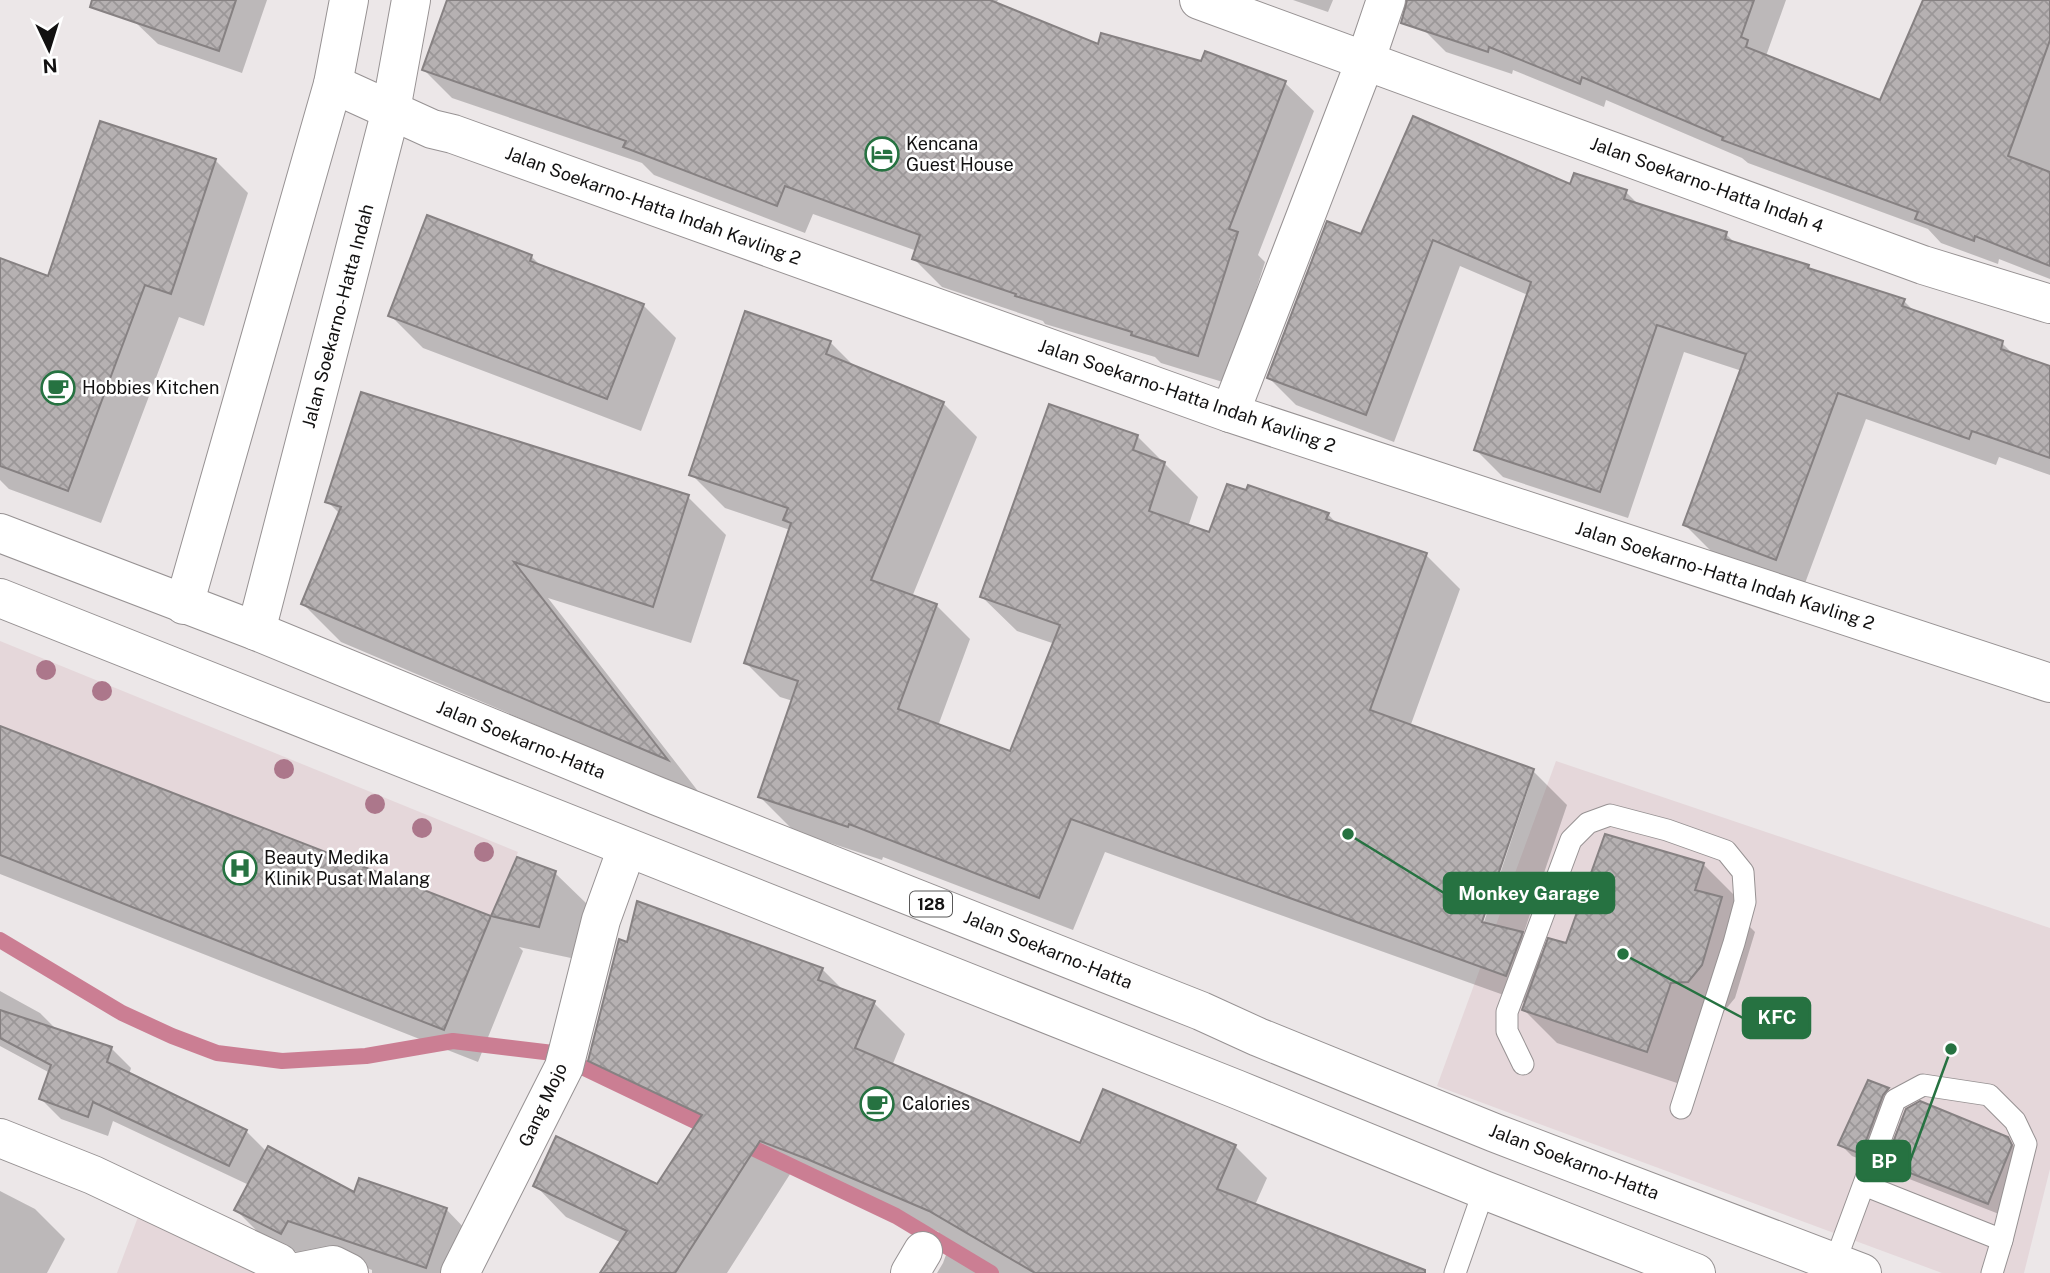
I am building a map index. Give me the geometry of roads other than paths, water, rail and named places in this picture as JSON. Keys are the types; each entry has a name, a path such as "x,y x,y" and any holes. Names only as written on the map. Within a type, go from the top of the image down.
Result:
{"street":[{"path":"184,605 333,84 349,0"},
{"name":"Jalan Soekarno-Hatta Indah","path":"256,631 391,110 411,0"},
{"name":"Jalan Soekarno-Hatta Indah 4","path":"1199,0 1923,265 2050,304"},
{"path":"1230,413 1366,59 1385,0"},
{"name":"Jalan Soekarno-Hatta Indah Kavling 2","path":"333,84 432,129 1230,413 2050,683"},
{"name":"Jalan Soekarno-Hatta","path":"0,533 256,631 657,796 1156,993 1495,1133 1848,1267"},
{"path":"0,598 1237,1089 1484,1191 1696,1273"},
{"name":"Gang Mojo","path":"460,1273 567,1055 601,920 627,848"},
{"path":"1237,1089 1258,1037"},
{"path":"0,1138 93,1175 279,1263 285,1273"},
{"path":"293,1273 333,1265 349,1273"}],"lane":[{"path":"1522,1064 1507,1031 1507,1012 1571,840 1588,823 1610,815 1667,830 1726,851 1743,873 1745,902 1681,1108"},
{"path":"1848,1267 1864,1185 1895,1100 1923,1085 1989,1095 2015,1121 2026,1144 1992,1273"},
{"path":"1864,1185 2002,1240"},
{"path":"1455,1273 1484,1191"}],"waterway":[{"path":"0,940 122,1013 217,1053 282,1061 366,1056 453,1041 553,1053 716,1131"},
{"path":"736,1140 896,1216 991,1273"}],"place":[{"name":"Kencana Guest House","path":"882,154"},
{"name":"Hobbies Kitchen","path":"58,388"},
{"name":"Monkey Garage","path":"1348,834"},
{"name":"Beauty Medika Klinik Pusat Malang","path":"240,868"},
{"name":"KFC","path":"1623,954"},
{"name":"BP","path":"1951,1049"},
{"name":"Calories","path":"877,1104"}]}
